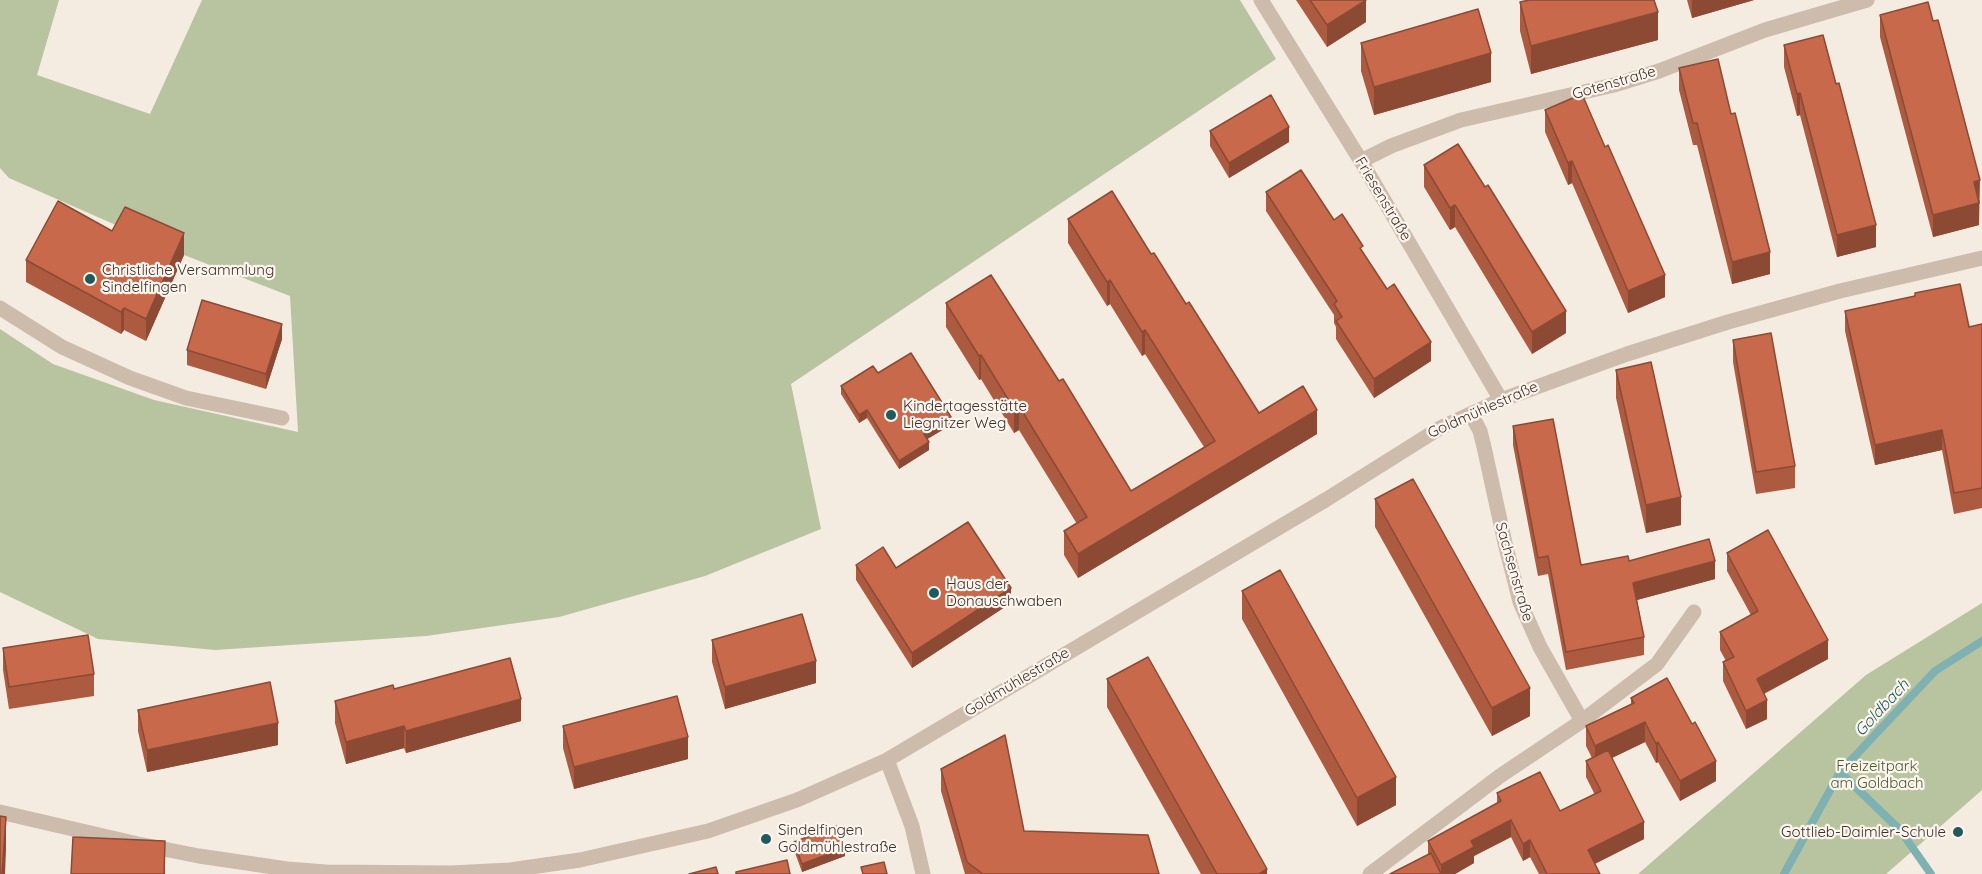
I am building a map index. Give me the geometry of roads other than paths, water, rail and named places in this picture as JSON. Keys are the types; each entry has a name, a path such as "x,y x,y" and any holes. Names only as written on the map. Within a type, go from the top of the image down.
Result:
{"street":[{"name":"Friesenstraße","path":"1261,0 1361,161 1501,400"},
{"name":"Gotenstraße","path":"1361,161 1391,146 1461,120 1614,85 1765,30 1867,0"},
{"name":"Goldmühlestraße","path":"0,813 138,844 286,869 451,873 510,870 580,860 708,831 813,793 887,760 1327,499 1440,428 1501,400 1627,354 1728,322 1850,288 1982,258"},
{"path":"0,308 62,347 130,378 186,398 282,418"},
{"name":"Sachsenstraße","path":"1471,414 1480,431 1504,543 1520,602 1540,647 1582,721"},
{"path":"1370,874 1500,776 1582,721 1658,664 1694,612"},
{"path":"887,760 912,826 923,874"}],"waterway":[{"name":"Goldbach","path":"1784,874 1840,772 1935,671 1982,641"},
{"path":"1840,772 1900,830 1931,874"}],"place":[{"name":"Christliche Versammlung Sindelfingen","path":"90,279"},
{"name":"Kindertagesstätte Liegnitzer Weg","path":"891,415"},
{"name":"Haus der Donauschwaben","path":"934,593"},
{"name":"Gottlieb-Daimler-Schule","path":"1958,832"},
{"name":"Sindelfingen Goldmühlestraße","path":"766,839"}],"park label":[{"name":"Freizeitpark am Goldbach","path":"1877,774"}]}
